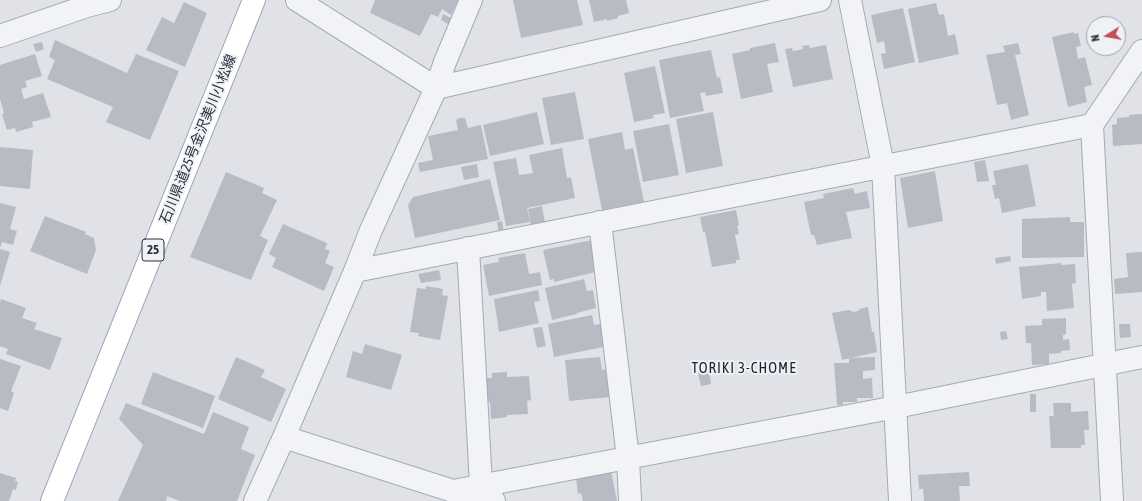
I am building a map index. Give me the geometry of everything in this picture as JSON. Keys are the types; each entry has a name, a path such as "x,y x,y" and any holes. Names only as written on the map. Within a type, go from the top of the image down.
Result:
{"main road":[{"name":"石川県道25号金沢美川小松線","path":"52,501 254,0"}],"street":[{"path":"0,36 86,3 110,0"},
{"path":"297,0 436,88 820,0"},
{"path":"255,501 355,271 371,230 436,88 445,62 471,0"},
{"path":"850,0 883,166 900,501"},
{"path":"1112,501 1092,125 1142,51"},
{"path":"355,271 1092,125"},
{"path":"600,222 628,458 630,501"},
{"path":"468,248 488,493"},
{"path":"284,436 453,491 488,493 628,458 896,407 1142,357"}],"building":[{"path":"375,0 458,0 451,15 442,9 438,17 431,14 420,36 370,13"},
{"path":"513,0 577,0 583,25 521,38"},
{"path":"589,0 626,0 629,13 607,21 607,19 594,22"},
{"path":"184,2 207,13 185,67 146,50 162,17 174,23"},
{"path":"936,3 939,15 944,14 948,36 955,34 959,54 919,63 908,9"},
{"path":"903,8 915,62 884,69 881,54 886,53 884,41 877,43 871,15"},
{"path":"443,14 451,18 448,24 441,20"},
{"path":"1074,32 1074,34 1078,33 1081,46 1076,47 1078,59 1085,57 1092,85 1084,87 1087,102 1068,107 1052,37"},
{"path":"55,40 127,73 136,54 179,71 150,140 106,122 113,107 47,79 55,60 49,57"},
{"path":"42,42 44,49 36,52 33,44"},
{"path":"775,43 779,62 767,64 773,92 741,99 732,54 750,50 750,48"},
{"path":"1018,43 1021,54 1015,55 1029,115 1011,120 1007,103 997,105 986,55 1005,52 1003,46"},
{"path":"809,45 810,48 826,45 833,79 793,87 785,49 792,48 793,51 803,49 802,46"},
{"path":"711,50 717,78 720,77 723,93 706,96 705,92 700,93 704,111 670,118 659,60"},
{"path":"35,54 42,76 25,81 27,87 21,89 24,99 43,93 51,117 32,122 33,127 16,132 15,128 7,130 2,114 4,113 0,99 0,65"},
{"path":"655,66 665,113 653,115 654,118 634,122 624,73"},
{"path":"575,92 584,139 551,145 542,98"},
{"path":"537,112 544,144 490,156 483,125"},
{"path":"713,112 723,166 686,173 676,119"},
{"path":"1142,114 1142,144 1113,146 1112,125 1117,124 1117,118"},
{"path":"459,118 465,118 468,128 481,125 488,159 420,172 418,163 433,160 428,136 458,130 456,120"},
{"path":"669,124 679,175 643,182 633,131"},
{"path":"622,132 625,150 633,148 644,202 602,210 588,139"},
{"path":"0,147 33,150 30,189 0,186"},
{"path":"562,148 567,178 571,177 575,198 527,208 530,222 506,226 493,162 516,158 519,175 533,173 529,155"},
{"path":"985,160 989,181 977,182 974,162"},
{"path":"477,164 479,177 464,180 461,167"},
{"path":"1028,164 1036,206 1002,213 999,198 995,199 992,185 996,185 993,171"},
{"path":"935,171 943,221 908,228 900,178"},
{"path":"226,172 264,188 262,193 277,200 260,236 268,240 251,280 190,257"},
{"path":"490,179 500,220 415,238 408,205 413,197"},
{"path":"853,188 855,194 867,191 870,208 846,212 852,238 817,245 814,235 811,235 804,202 824,198 823,194"},
{"path":"0,203 16,207 10,229 17,231 13,245 2,242 0,248"},
{"path":"542,206 545,223 531,226 528,209"},
{"path":"736,210 739,234 735,235 740,260 736,260 736,263 712,267 705,232 703,232 700,217"},
{"path":"45,216 86,232 85,234 94,238 96,250 87,274 30,251"},
{"path":"1070,217 1070,222 1084,222 1084,257 1022,258 1022,219"},
{"path":"502,221 504,233 499,234 497,222"},
{"path":"283,224 327,243 325,249 330,251 325,263 334,267 324,291 272,267 276,258 269,254"},
{"path":"592,240 604,270 554,282 554,279 550,280 543,250"},
{"path":"0,249 10,252 0,286"},
{"path":"1142,252 1142,292 1115,294 1114,279 1128,277 1126,253"},
{"path":"525,253 529,274 540,272 542,285 489,296 483,265 499,262 498,258"},
{"path":"1010,256 1011,261 996,264 995,258"},
{"path":"1061,263 1061,265 1075,264 1076,283 1072,284 1074,308 1047,311 1046,292 1041,292 1041,296 1022,299 1019,267"},
{"path":"439,270 441,280 421,283 418,274"},
{"path":"584,279 587,291 593,290 596,308 552,320 545,288"},
{"path":"426,286 443,289 442,295 448,296 440,340 418,336 419,333 410,332 417,288 426,289"},
{"path":"538,290 540,301 534,302 539,323 499,332 494,299"},
{"path":"1,299 26,308 22,318 37,323 34,329 62,338 50,370 6,354 8,349 0,346"},
{"path":"868,307 877,352 842,360 832,313 849,310 854,312"},
{"path":"592,315 594,325 604,323 608,346 554,357 548,324"},
{"path":"1066,318 1066,334 1063,335 1063,340 1069,339 1070,350 1061,351 1061,353 1049,354 1049,364 1032,365 1031,343 1026,343 1025,326 1042,325 1042,319"},
{"path":"1119,324 1130,324 1131,337 1120,338"},
{"path":"542,327 546,346 537,348 533,328"},
{"path":"1006,331 1008,339 1001,340 1000,332"},
{"path":"365,344 402,355 391,390 346,377 353,351 362,354"},
{"path":"236,357 265,370 261,377 286,389 271,422 218,399"},
{"path":"600,357 602,370 607,369 610,397 569,401 565,360"},
{"path":"875,357 875,370 863,371 863,379 872,378 873,398 857,398 857,402 843,402 843,405 837,405 834,363 849,363 849,358"},
{"path":"0,359 21,366 11,391 14,393 8,411 0,408"},
{"path":"709,371 711,384 701,386 698,373"},
{"path":"153,372 215,396 203,428 141,404"},
{"path":"507,372 507,377 529,376 531,400 527,401 528,414 507,415 507,417 491,419 486,378 492,378 492,373"},
{"path":"1030,394 1036,394 1036,412 1030,412"},
{"path":"126,403 204,434 213,412 249,427 241,449 255,455 237,501 180,501 167,496 166,501 118,501 143,445 119,419"},
{"path":"1053,403 1071,403 1071,412 1088,411 1089,430 1084,430 1085,445 1081,445 1081,448 1051,448 1049,416 1054,416"},
{"path":"611,471 617,501 583,501 581,493 578,494 576,478"},
{"path":"969,472 970,486 959,486 960,501 924,501 923,489 919,489 918,475"},
{"path":"0,473 16,478 15,481 18,482 16,490 13,489 9,501 0,501"}],"district":[{"name":"TORIKI 3-CHOME","path":"744,368"}]}
